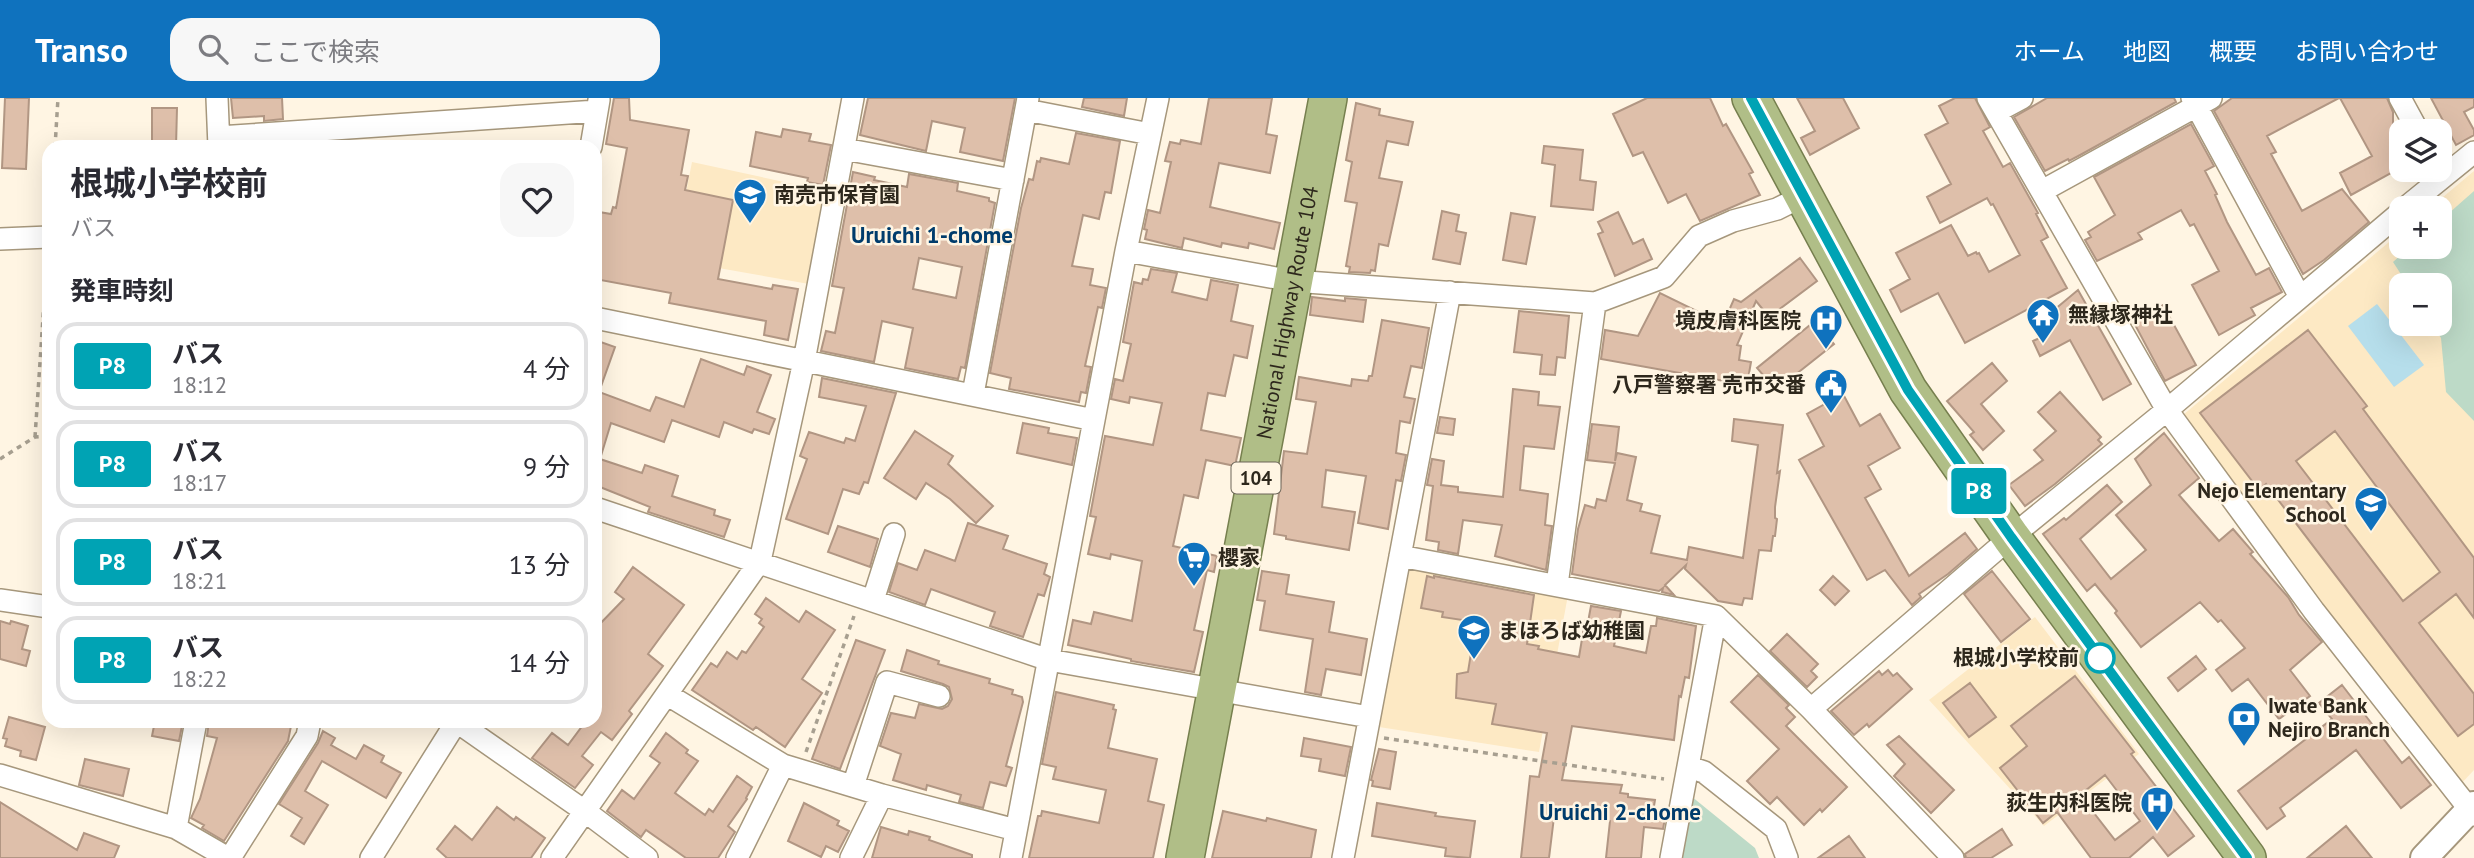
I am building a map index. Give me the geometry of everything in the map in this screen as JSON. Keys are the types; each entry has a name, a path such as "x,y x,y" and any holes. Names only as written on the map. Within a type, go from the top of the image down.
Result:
{"highway":[{"name":"National Highway Route 104","path":"1185,858 1328,98"},
{"path":"1751,98 1908,390 2011,537 2247,858"}],"street":[{"path":"217,98 219,140"},
{"path":"552,858 760,561 804,361 853,98"},
{"path":"1011,858 1157,98"},
{"path":"2022,98 1992,105 2167,410 2314,611 2472,810 2424,858"},
{"path":"2400,98 2411,119"},
{"path":"2042,191 2200,101 2300,297"},
{"path":"973,394 1027,104 1150,134"},
{"path":"239,140 598,105 592,140"},
{"path":"844,149 1013,180"},
{"path":"2452,166 2474,152"},
{"path":"2417,196 2432,182"},
{"path":"1126,251 1293,281 1595,303 1664,277 1699,236 1733,221 1777,209 1803,196"},
{"path":"1811,709 2011,537 2167,410 2389,222"},
{"path":"0,239 42,237"},
{"path":"1343,858 1450,292"},
{"path":"1557,585 1595,303"},
{"path":"602,319 1094,419"},
{"path":"602,510 1049,660 1217,690 1368,726"},
{"path":"873,600 894,534"},
{"path":"1400,556 1716,616 1811,709 1953,858"},
{"path":"0,600 42,606"},
{"path":"1671,858 1716,616"},
{"path":"853,786 887,682 939,696"},
{"path":"668,695 791,767 882,795 1016,830"},
{"path":"176,828 195,728"},
{"path":"0,775 176,828 229,858 307,736 309,728"},
{"path":"371,858 453,728"},
{"path":"466,728 647,858"},
{"path":"737,858 791,767"},
{"path":"1688,774 1704,772 1776,829 1787,858"},
{"path":"851,858 882,795"}],"path":[{"path":"55,140 58,98"},
{"path":"35,438 42,338"},
{"path":"0,459 35,438 42,437"},
{"path":"791,767 854,616"},
{"path":"1368,726 1688,774"}],"shaded area":[{"name":"南売市保育園","path":"692,162 826,191 809,284 673,260"},
{"name":"Nejo Elementary School","path":"2474,171 2474,770 2459,786 2182,420 2183,415 2389,242 2389,259 2452,259 2452,196 2444,196"},
{"name":"まほろば幼稚園","path":"1410,568 1568,595 1539,752 1379,727"},
{"path":"2035,617 2139,754 2044,826 1929,700"}],"green space":[{"path":"2474,191 2474,421 2446,392 2440,336 2452,336 2452,273 2400,273 2393,262 2396,259 2452,259 2452,210"},
{"path":"1691,796 1755,848 1759,858 1679,858"}],"water":[{"path":"2377,304 2389,320 2389,336 2402,336 2424,365 2394,387 2348,326"}],"building":[{"path":"5,98 29,98 26,169 2,168"},
{"path":"231,98 282,98 283,119 264,121 264,116 233,118"},
{"path":"614,98 629,98 630,120 689,130 681,175 688,176 685,190 733,200 718,279 772,289 773,285 798,289 788,340 764,335 766,321 669,303 671,293 602,280 602,212 611,214 613,207 616,208 627,148 606,144"},
{"path":"868,98 1015,98 1003,161 960,152 965,128 932,121 926,151 860,135"},
{"path":"1084,98 1127,98 1124,116 1082,107"},
{"path":"1209,98 1272,98 1266,134 1277,136 1270,173 1219,163 1210,207 1280,223 1274,249 1249,243 1248,248 1222,243 1221,247 1184,238 1182,248 1145,239 1148,210 1160,213 1171,162 1165,161 1170,142 1180,144 1181,140 1201,144"},
{"path":"1647,98 1710,98 1723,126 1726,124 1753,172 1749,174 1760,195 1700,221 1686,194 1668,203 1643,152 1633,156 1613,114"},
{"path":"1797,98 1843,98 1859,128 1810,155 1801,138 1815,131"},
{"path":"1955,98 1975,98 1990,127 1983,131 2003,167 2010,163 2038,213 2036,214 2048,237 2041,241 2067,288 1965,343 1938,293 1901,312 1890,290 1910,279 1896,253 1951,225 1968,256 1979,253 1989,272 2020,255 1993,204 1991,205 1987,198 1940,223 1927,197 1951,184 1925,135 1948,123 1939,106"},
{"path":"2047,98 2174,98 2176,102 2069,161 2068,159 2045,171 2014,117"},
{"path":"2232,98 2339,98 2267,136 2276,152 2271,154 2302,211 2342,189 2369,222 2303,274 2214,111"},
{"path":"2340,98 2387,98 2393,112 2393,119 2389,119 2389,174 2351,195 2340,173 2372,156"},
{"path":"2431,98 2474,98 2474,107 2464,112 2474,135 2456,145 2452,137 2452,119 2442,119"},
{"path":"1356,103 1380,109 1379,115 1413,122 1408,145 1387,141 1379,178 1402,182 1388,246 1379,244 1375,271 1371,270 1370,273 1349,272 1350,267 1346,266 1357,203 1345,201 1352,162 1346,160"},
{"path":"152,108 177,108 176,140 152,140"},
{"path":"2191,124 2214,166 2205,171 2227,222 2256,275 2269,268 2282,292 2251,308 2255,315 2219,335 2192,285 2219,271 2194,224 2190,226 2181,210 2138,233 2142,239 2097,261 2085,240 2091,237 2088,232 2115,215 2094,177"},
{"path":"783,129 811,134 809,141 831,145 823,185 807,182 808,178 750,166 756,132 781,137"},
{"path":"1076,133 1120,141 1111,193 1105,192 1099,219 1083,215 1072,266 1093,269 1090,285 1106,288 1102,308 1098,307 1085,366 1091,367 1086,393 1081,392 1079,402 1009,389 1011,378 990,373 1021,208 1029,179 1033,180 1037,161 1040,162 1041,158 1069,164"},
{"path":"1544,146 1583,150 1580,180 1596,182 1593,210 1551,206 1555,165 1542,163"},
{"path":"853,172 907,187 909,174 958,183 957,191 989,198 989,201 995,203 965,368 961,367 958,379 905,368 913,328 882,321 874,362 821,351 826,331 835,333 844,288 832,286","holes":["919,258 962,267 956,298 913,289"]},
{"path":"1442,211 1459,215 1456,231 1466,233 1460,264 1433,259"},
{"path":"1618,212 1633,244 1643,239 1652,259 1615,276 1598,234 1603,232 1598,222"},
{"path":"1511,213 1535,217 1526,264 1503,260"},
{"path":"1800,258 1817,281 1769,317 1756,301 1737,345 1741,346 1739,360 1751,362 1747,385 1601,359 1605,330 1638,336 1660,293 1723,324 1734,299 1741,302"},
{"path":"1151,269 1177,273 1172,292 1207,300 1211,280 1238,285 1231,321 1253,326 1247,358 1234,355 1225,396 1208,393 1201,430 1241,438 1235,466 1206,460 1198,498 1184,495 1173,546 1217,556 1214,572 1207,570 1194,630 1203,632 1194,672 1131,661 1068,645 1073,620 1091,624 1094,612 1132,621 1142,561 1111,554 1110,559 1088,554 1096,517 1090,516 1105,436 1153,445 1162,403 1130,397 1129,403 1111,399 1115,379 1123,381 1131,344 1123,342 1134,282 1142,284 1143,279 1148,280"},
{"path":"2078,290 2131,384 2103,400 2070,340 2040,356 2033,341 2042,337 2036,325"},
{"path":"1312,297 1345,301 1345,298 1366,300 1363,322 1310,315"},
{"path":"2163,305 2196,365 2165,381 2133,321"},
{"path":"1519,311 1569,316 1565,358 1557,357 1555,375 1540,374 1542,355 1514,352"},
{"path":"1382,320 1429,328 1422,368 1411,366 1404,397 1415,399 1410,423 1400,421 1396,453 1406,455 1401,481 1396,480 1388,529 1358,523 1366,476 1326,470 1322,507 1355,512 1349,550 1286,539 1286,536 1274,534 1284,451 1307,454 1316,402 1296,399 1299,377 1351,386 1352,379 1368,381 1369,376 1372,376"},
{"path":"1815,321 1834,344 1776,390 1757,368"},
{"path":"2308,330 2367,406 2363,409 2474,558 2474,618 2456,594 2419,623 2474,694 2474,724 2458,736 2266,484 2259,490 2200,413","holes":["2335,431 2440,572 2403,601 2296,461"]},
{"path":"602,342 615,347 602,384"},
{"path":"701,359 744,375 747,366 771,375 757,412 775,419 769,434 754,429 752,433 724,422 719,437 672,420 664,442 611,423 602,452 602,393 650,411 656,397 684,407"},
{"path":"1992,363 2007,381 1981,404 2004,431 1983,450 1970,435 1974,432 1947,401"},
{"path":"822,378 896,393 868,483 864,482 859,494 843,489 828,534 786,519 807,459 800,456 809,432 844,443 846,438 855,441 866,406 819,397"},
{"path":"1513,389 1539,392 1538,405 1560,407 1554,449 1524,446 1520,490 1548,494 1545,525 1552,526 1546,570 1495,556 1502,525 1463,520 1458,554 1438,550 1439,542 1426,540 1433,486 1427,485 1432,459 1444,461 1441,485 1458,487 1458,492 1503,497"},
{"path":"2060,392 2101,437 2098,440 2102,444 2025,506 2009,485 2043,460 2034,450 2056,431 2038,412"},
{"path":"1843,394 1860,426 1880,414 1900,448 1868,466 1881,489 1865,498 1909,576 1965,533 1977,549 1919,594 1921,597 1912,605 1885,570 1867,580 1799,460 1824,446 1807,414"},
{"path":"1440,417 1455,419 1453,435 1437,433"},
{"path":"1734,419 1783,425 1777,473 1780,471 1775,507 1775,536 1771,551 1759,550 1752,599 1744,598 1742,605 1718,601 1685,569 1686,565 1665,585 1674,595 1662,592 1663,588 1659,591 1572,574 1578,529 1585,505 1595,508 1597,499 1606,501 1615,463 1587,460 1592,424 1619,427 1615,461 1617,453 1636,457 1627,500 1642,504 1640,511 1660,516 1651,553 1687,560 1689,547 1743,558 1758,445 1732,441"},
{"path":"1023,423 1049,428 1048,433 1077,438 1072,465 1017,453"},
{"path":"915,431 953,456 948,464 993,506 976,523 950,499 926,483 916,499 884,478"},
{"path":"2164,433 2199,478 2179,495 2219,541 2233,529 2253,552 2250,554 2288,597 2322,642 2290,670 2310,696 2279,719 2248,679 2232,691 2216,670 2245,648 2221,620 2218,622 2200,602 2141,647 2095,584 2087,591 2043,534 2064,518 2066,520 2107,485 2122,502 2080,539 2111,579 2146,550 2116,515 2151,485 2135,459"},
{"path":"602,460 642,473 645,465 678,476 672,496 715,510 714,515 730,520 724,537 648,512 650,507 602,488"},
{"path":"968,523 1008,536 1003,549 1047,564 1044,574 1050,577 1044,596 1038,594 1023,637 990,626 995,612 931,589 925,605 889,592 898,563 917,570 925,550 955,561"},
{"path":"838,526 878,539 870,567 828,552"},
{"path":"633,567 684,605 648,654 663,666 629,711 632,714 612,740 601,732 582,756 593,765 575,788 532,758 552,733 568,745 581,728 602,728 602,622 624,599 615,592"},
{"path":"1262,571 1289,575 1286,594 1334,602 1329,632 1367,639 1361,675 1326,669 1321,695 1305,692 1313,639 1260,630 1265,601 1257,600"},
{"path":"1992,571 2030,619 2001,642 1964,594"},
{"path":"1427,576 1534,595 1527,644 1539,646 1538,649 1579,657 1585,621 1588,622 1591,606 1621,611 1614,646 1646,653 1651,626 1656,626 1657,618 1696,626 1689,678 1685,677 1681,697 1679,696 1674,740 1572,726 1562,780 1622,785 1620,793 1628,794 1628,797 1655,800 1653,812 1666,813 1663,829 1644,827 1641,858 1606,858 1610,821 1604,820 1604,816 1593,815 1594,812 1555,809 1549,858 1521,858 1530,776 1539,777 1547,733 1492,724 1496,704 1456,698 1457,674 1468,672 1476,622 1442,617 1443,612 1421,608"},
{"path":"1833,576 1849,591 1835,605 1820,590"},
{"path":"766,598 799,622 806,611 835,630 802,679 822,693 785,747 756,727 753,730 692,690 711,663 717,667 727,652 737,659 742,651 746,653 764,627 759,623 762,619 755,614"},
{"path":"0,621 28,626 22,649 30,651 26,666 0,659"},
{"path":"1787,634 1818,664 1811,671 1817,677 1807,687 1770,651"},
{"path":"856,640 885,650 840,769 812,759"},
{"path":"907,650 939,661 938,664 990,679 989,683 1013,690 1012,694 1022,697 1023,702 1006,766 1012,768 1006,786 990,782 983,808 959,802 961,795 927,785 926,790 893,780 901,754 880,746 891,713 915,718 919,704 942,709 948,706 952,699 949,687 901,671"},
{"path":"2196,656 2206,669 2178,691 2168,678"},
{"path":"1888,670 1893,676 1897,673 1912,689 1869,727 1867,724 1854,735 1831,711 1879,671 1882,675"},
{"path":"1758,675 1789,705 1786,708 1795,717 1786,726 1847,787 1822,812 1820,809 1804,825 1777,797 1770,804 1747,781 1779,749 1731,702"},
{"path":"2075,676 2194,836 2168,856 2153,837 2129,858 2091,858 2057,812 2043,823 2000,768 2027,746 2011,726","holes":["2105,775 2140,821 2115,840 2080,795"]},
{"path":"1970,683 1996,717 1969,737 1943,703"},
{"path":"2342,685 2402,763 2409,757 2431,785 2401,808 2356,750 2280,808 2285,816 2267,829 2238,791 2332,719 2319,703"},
{"path":"1056,692 1114,705 1113,709 1116,710 1108,748 1157,759 1148,801 1164,805 1153,858 1029,858 1038,816 1041,816 1042,811 1099,823 1106,790 1053,779 1056,767 1042,764"},
{"path":"9,717 45,728 36,760 20,756 21,751 5,746 7,739 3,738"},
{"path":"154,728 182,728 179,741 152,736"},
{"path":"208,728 291,728 288,741 224,841 191,818 200,799 217,738 207,736"},
{"path":"323,731 335,738 331,745 356,759 364,745 384,756 381,762 401,773 386,798 322,761 305,791 328,805 304,844 291,836 302,818 279,804"},
{"path":"666,733 698,761 675,793 705,815 709,809 713,812 737,776 752,787 728,826 735,832 718,858 686,858 646,830 641,837 607,811 622,790 634,799 660,763 650,756"},
{"path":"1899,736 1954,790 1931,813 1894,776 1905,764 1887,745"},
{"path":"1304,738 1351,747 1345,776 1319,771 1321,759 1301,756"},
{"path":"1379,749 1396,752 1390,789 1372,786"},
{"path":"85,759 129,769 123,796 79,785"},
{"path":"0,802 77,850 84,833 119,846 114,858 0,858"},
{"path":"804,803 839,821 837,825 849,831 838,852 826,846 821,857 788,841"},
{"path":"1377,803 1436,813 1435,816 1475,821 1470,858 1445,856 1446,848 1372,836"},
{"path":"497,807 545,838 531,858 447,858 437,849 455,826 472,840"},
{"path":"1223,811 1316,830 1311,858 1212,858"},
{"path":"2346,826 2372,858 2307,858"},
{"path":"881,827 908,835 909,831 930,837 929,840 972,855 972,858 872,858"},
{"path":"2002,829 2012,845 1991,858 1966,858 1965,854"},
{"path":"1849,836 1865,858 1818,858"}],"bus line":[{"name":"P8","path":"1751,98 1908,390 2011,537 2247,858"}],"place":[{"name":"南売市保育園","path":"750,225"},
{"name":"無縁塚神社","path":"2043,345"},
{"name":"境皮膚科医院","path":"1826,351"},
{"name":"八戸警察署 売市交番","path":"1831,415"},
{"name":"Nejo Elementary School","path":"2371,533"},
{"name":"櫻家","path":"1194,588"},
{"name":"根城小学校前","path":"2100,658"},
{"name":"まほろば幼稚園","path":"1474,661"},
{"name":"Iwate Bank Nejiro Branch","path":"2244,748"},
{"name":"荻生内科医院","path":"2157,833"}],"district":[{"name":"Uruichi 1-chome","path":"932,235"},
{"name":"Uruichi 2-chome","path":"1620,812"}]}
